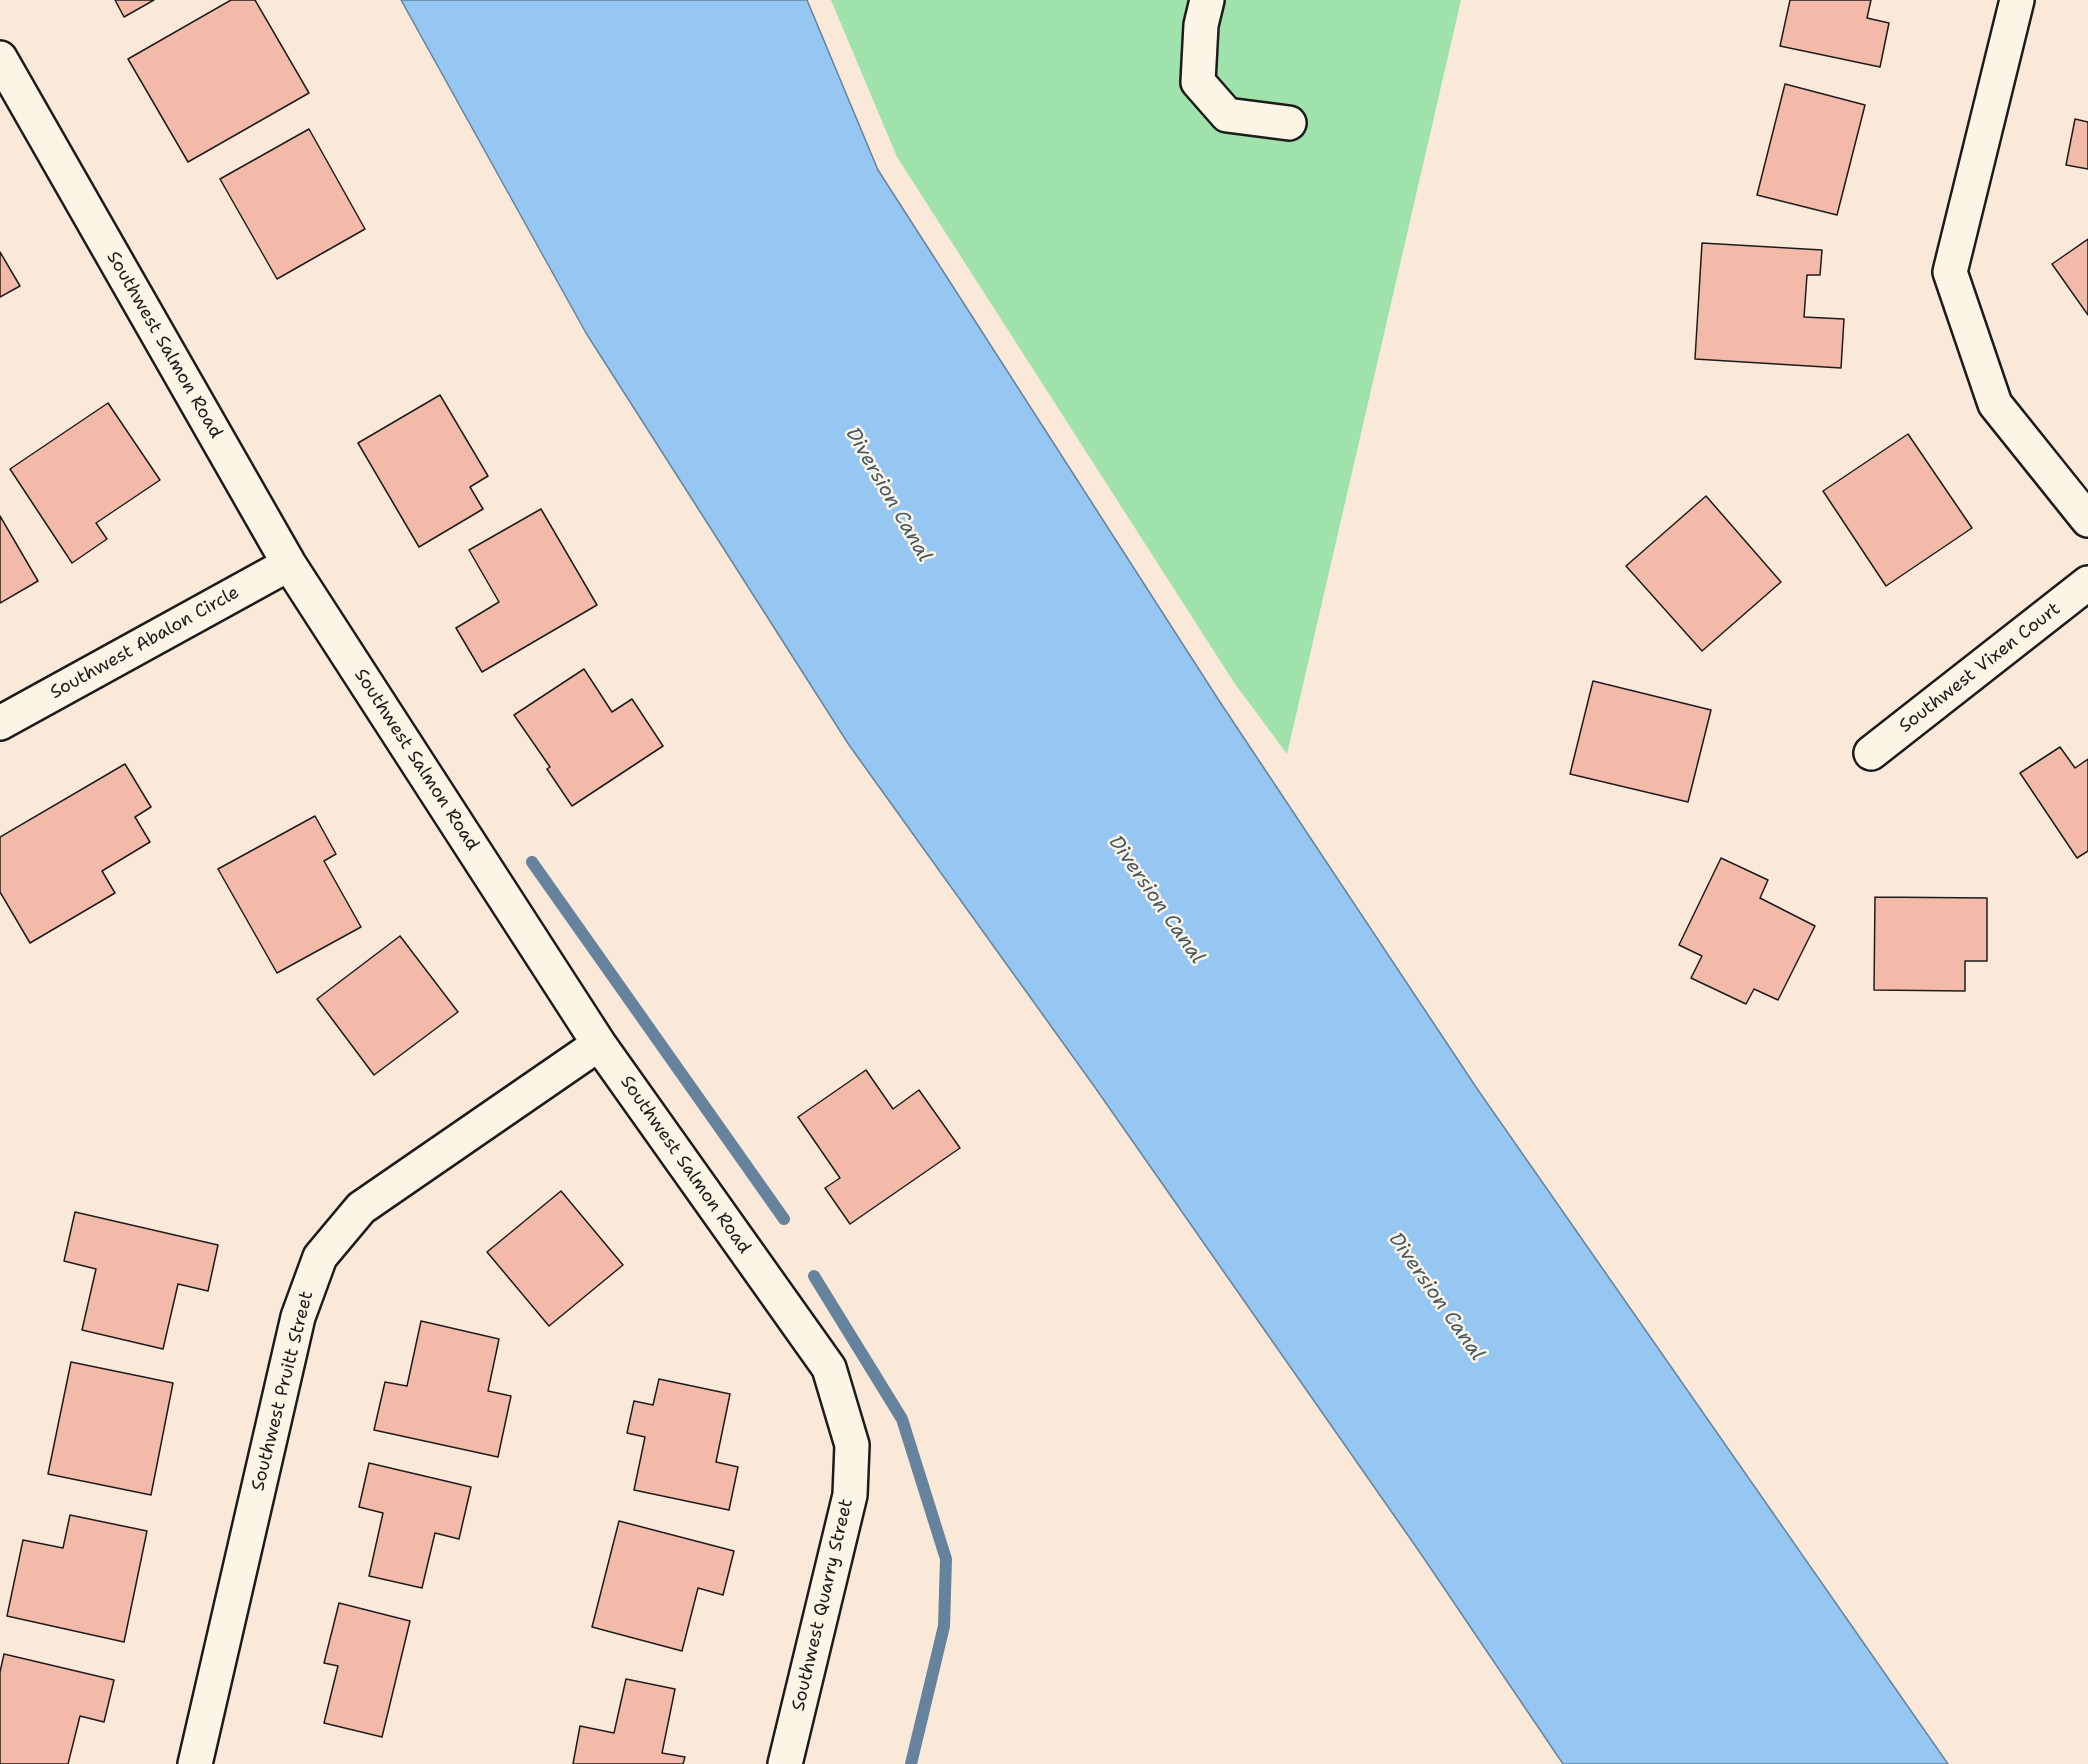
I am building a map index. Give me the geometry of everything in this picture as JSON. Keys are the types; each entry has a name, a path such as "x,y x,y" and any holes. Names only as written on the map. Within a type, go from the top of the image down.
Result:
{"street":[{"path":"1207,0 1201,25 1198,82 1227,115 1289,123"},
{"path":"2017,0 1950,272 1995,404 2088,520"},
{"name":"Southwest Salmon Road","path":"1,61 290,564 599,1044 829,1368 852,1445"},
{"name":"Southwest Abalon Circle","path":"0,723 290,564"},
{"name":"Southwest Vixen Court","path":"1871,753 2088,584"},
{"name":"Southwest Pruitt Street","path":"195,1764 298,1317 320,1257 361,1208 599,1044"},
{"name":"Southwest Quarry Street","path":"785,1764 850,1495 852,1445"}],"green space":[{"path":"831,0 1461,0 1287,754 1235,684 897,157"}],"water":[{"name":"Diversion Canal","path":"401,0 807,0 878,170 1218,699 1478,1090 1948,1764 1563,1764 1421,1554 1094,1086 849,745 586,333"}],"building":[{"path":"115,0 154,0 124,17"},
{"path":"231,0 255,0 309,93 188,162 128,59"},
{"path":"1790,0 1871,0 1867,18 1889,23 1880,67 1780,46"},
{"path":"1785,84 1865,105 1837,215 1757,195"},
{"path":"2075,119 2088,122 2088,169 2066,165"},
{"path":"309,129 365,229 277,279 220,179"},
{"path":"2088,239 2088,315 2052,264"},
{"path":"1702,243 1822,250 1820,275 1807,275 1804,317 1844,319 1841,368 1695,359"},
{"path":"0,252 20,286 0,297"},
{"path":"440,395 488,476 470,487 483,509 419,547 358,443"},
{"path":"108,403 160,480 96,523 107,539 72,563 10,469"},
{"path":"1908,434 1972,528 1886,586 1823,491"},
{"path":"1706,496 1781,582 1702,651 1626,566"},
{"path":"541,509 597,605 482,672 456,628 499,602 469,550"},
{"path":"0,516 38,581 0,603"},
{"path":"584,669 612,712 632,699 663,746 572,806 547,769 550,767 514,715"},
{"path":"1593,681 1711,710 1688,802 1570,774"},
{"path":"2060,747 2075,768 2088,759 2088,851 2077,858 2020,773"},
{"path":"125,764 151,807 135,817 150,842 102,871 115,893 30,943 0,892 0,837"},
{"path":"315,816 336,854 324,861 361,927 277,973 218,869"},
{"path":"1721,858 1768,880 1760,898 1815,926 1778,1000 1754,989 1746,1004 1691,978 1702,956 1679,945"},
{"path":"1875,897 1987,898 1987,961 1965,961 1965,991 1874,990"},
{"path":"400,936 458,1012 374,1075 317,999"},
{"path":"866,1070 893,1109 919,1090 960,1148 850,1224 825,1188 840,1178 798,1117"},
{"path":"561,1191 623,1265 549,1326 487,1252"},
{"path":"75,1212 218,1245 208,1291 178,1284 163,1349 82,1330 96,1269 64,1261"},
{"path":"421,1321 499,1339 488,1391 511,1396 498,1457 374,1430 385,1382 407,1386"},
{"path":"71,1362 173,1383 151,1495 48,1474"},
{"path":"659,1379 730,1394 716,1462 738,1467 729,1510 634,1490 645,1437 627,1433 634,1401 653,1405"},
{"path":"369,1463 471,1487 459,1539 435,1533 422,1588 369,1576 383,1513 359,1507"},
{"path":"70,1515 147,1531 124,1642 7,1616 23,1540 63,1548"},
{"path":"619,1521 734,1551 723,1595 698,1588 682,1651 592,1627"},
{"path":"339,1603 410,1621 382,1737 324,1723 338,1666 324,1663"},
{"path":"4,1654 114,1680 104,1722 80,1716 68,1764 0,1764 0,1672"},
{"path":"626,1679 675,1689 662,1753 685,1757 683,1764 573,1764 580,1726 614,1733"}],"waterway":[{"path":"532,862 784,1219"},
{"path":"814,1276 902,1419 946,1559 944,1626 911,1764"}]}
